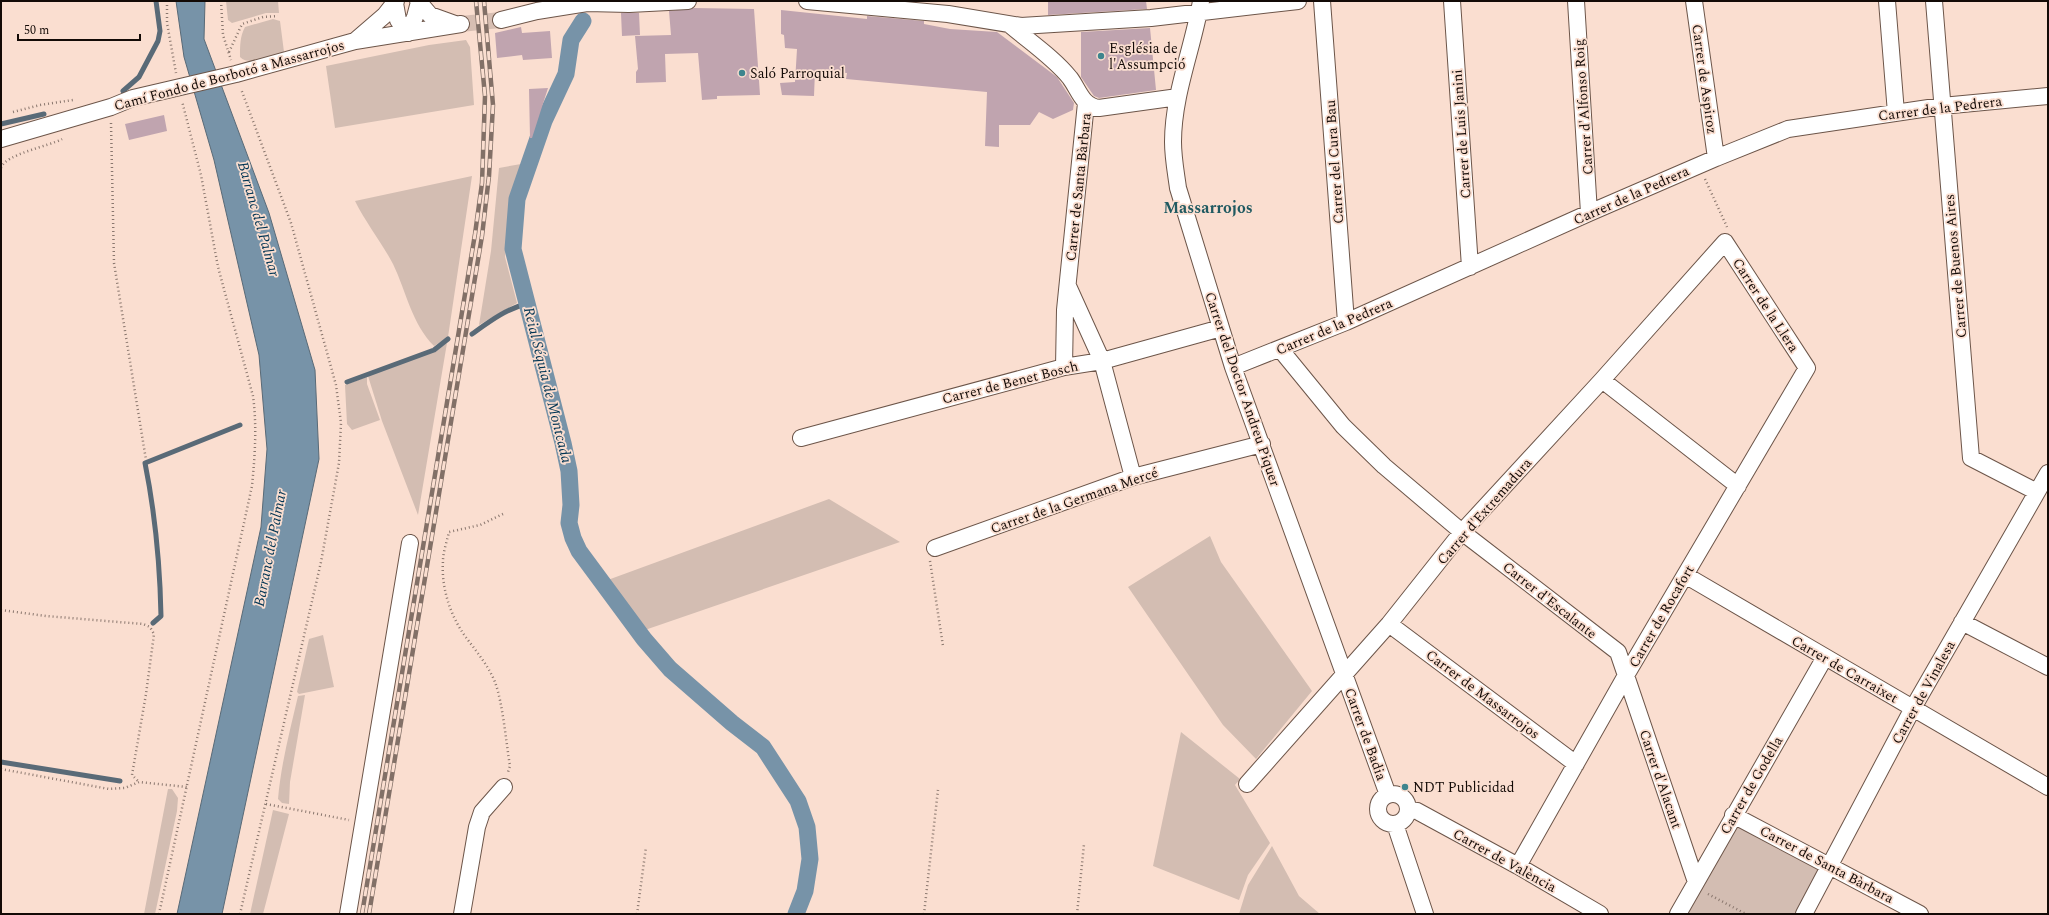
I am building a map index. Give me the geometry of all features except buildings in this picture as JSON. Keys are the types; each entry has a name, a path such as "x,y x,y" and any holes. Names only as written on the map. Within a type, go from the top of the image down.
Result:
{"street":[{"name":"Camí Fondo de Borbotó a Massarrojos","path":"1,139 111,107 134,98 236,74 356,40 460,24 437,19 425,11 418,1"},
{"path":"395,2 400,24 408,33 415,16 418,1"},
{"path":"501,20 537,11 587,3 688,1"},
{"path":"807,1 948,14 1010,25 1151,18 1200,7 1298,1"},
{"name":"Carrer del Cura Bau","path":"1322,1 1346,322"},
{"name":"Carrer de Luis Janini","path":"1452,1 1470,267"},
{"name":"Carrer d'Alfonso Roig","path":"1576,1 1589,213"},
{"name":"Carrer de Aspiroz","path":"1694,1 1716,158"},
{"path":"1887,1 1896,113"},
{"name":"Carrer de Buenos Aires","path":"1934,1 1971,458 2037,492"},
{"path":"356,40 385,15 395,2"},
{"name":"Carrer del Doctor Andreu Piquer","path":"1200,7 1178,97 1173,141 1173,159 1178,188 1233,367 1344,674"},
{"name":"Carrer de Santa Bàrbara","path":"1010,25 1069,76 1086,103 1065,310 1064,367"},
{"name":"Carrer de la Pedrera","path":"1233,367 1346,322 1589,213 1699,165 1788,129 1942,106 2048,96"},
{"path":"1086,103 1099,108 1178,97"},
{"name":"Carrer de la Llera","path":"1728,238 1807,368"},
{"name":"Carrer d'Extremadura","path":"1247,784 1389,624 1462,532 1602,380 1728,238"},
{"name":"Carrer de Santa Bàrbara","path":"1068,285 1102,361 1133,477"},
{"name":"Carrer de Benet Bosch","path":"800,438 1064,367 1102,361 1221,328"},
{"name":"Carrer d'Escalante","path":"1280,349 1343,426 1384,466 1462,532 1618,652 1625,677"},
{"name":"Carrer de Rocafort","path":"1518,866 1625,677 1807,368"},
{"path":"1602,380 1738,486"},
{"name":"Carrer de la Germana Mercé","path":"935,548 1133,477 1262,444"},
{"name":"Carrer de Vinalesa","path":"1804,914 1913,708 2048,474"},
{"path":"348,914 410,543"},
{"name":"Carrer de Carraixet","path":"1685,575 2048,786"},
{"path":"1962,622 2048,667"},
{"name":"Carrer de Massarrojos","path":"1389,624 1576,764"},
{"name":"Carrer de Godella","path":"1678,914 1700,887 1733,815 1825,657"},
{"name":"Carrer de Badia","path":"1344,674 1388,795"},
{"name":"Carrer d'Alacant","path":"1625,677 1700,887"},
{"path":"462,914 477,827 482,812 504,787"},
{"path":"1393,794 1402,797 1407,804 1408,810 1404,819 1395,824 1385,822 1378,814 1378,804 1384,797 1393,794"},
{"name":"Carrer de València","path":"1408,810 1417,811 1518,866 1600,914"},
{"name":"Carrer de Santa Bàrbara","path":"1733,815 1920,914"},
{"path":"1395,824 1425,914"}],"path":[{"path":"160,914 252,486 256,417 253,396 218,267 201,175 179,87 167,23 167,1"},
{"path":"221,1 223,35 295,238 336,385 341,423 339,463 320,562 240,914"},
{"path":"229,52 242,24 263,17 278,16"},
{"path":"111,107 114,262 146,460"},
{"path":"1699,165 1723,221 1728,238"},
{"path":"503,514 480,525 449,532 442,561 445,596 464,634 487,666 495,683 510,766 504,787"},
{"path":"935,548 929,558 943,646"},
{"path":"1,610 46,616 144,624 150,627 154,634 146,694 132,775 139,782"},
{"path":"1,769 109,789 125,788 139,782 187,787"},
{"path":"924,914 938,790"},
{"path":"265,804 363,822"},
{"path":"1077,914 1084,844"},
{"path":"637,914 646,847"},
{"path":"1700,887 1746,914"}],"shaded area":[{"path":"226,1 278,1 279,13 266,13 232,23 228,20"},
{"path":"273,19 280,21 284,52 255,61 244,60 240,57 241,38 245,27"},
{"path":"466,40 470,47 474,105 335,128 326,66 429,45"},
{"path":"521,164 510,204 505,257 517,303 479,325 491,251 499,168"},
{"path":"472,176 448,337 434,346 420,328 393,264 355,201"},
{"path":"447,343 418,515 382,421 368,376 435,351"},
{"path":"367,377 367,384 380,420 352,430 347,424 345,385"},
{"path":"829,499 900,542 642,631 605,581"},
{"path":"1210,536 1221,562 1312,691 1256,759 1223,725 1128,587"},
{"path":"323,635 334,687 299,694 297,692 309,639"},
{"path":"305,695 290,782 289,804 282,803 278,799 286,747 298,696"},
{"path":"1181,732 1240,779 1235,785 1270,843 1248,875 1239,900 1153,866"},
{"path":"168,789 172,789 178,798 177,811 155,914 144,914"},
{"path":"273,810 289,814 263,914 250,914"},
{"path":"1735,820 1823,867 1798,914 1683,914"},
{"path":"1272,846 1299,896 1320,914 1239,914 1248,885"}],"water":[{"name":"Barranc del Palmar","path":"176,1 205,1 204,39 269,213 315,370 319,459 222,914 177,914 261,527 267,449 259,355 214,160 184,57"}],"waterway":[{"path":"123,91 139,77 158,41 160,31 156,1"},
{"name":"Reial Séquia de Montcada","path":"583,21 571,40 566,74 544,121 517,199 513,249 569,471 571,505 569,523 573,538 579,551 644,639 670,669 732,723 763,747 798,801 807,827 810,859 805,891 796,914"},
{"path":"1,124 44,114"},
{"path":"472,334 505,313 526,304"},
{"path":"347,382 434,350 448,339"},
{"path":"153,623 161,616 156,539 149,482 145,463 240,425"},
{"path":"1,762 120,781"}],"tunnel":[{"path":"461,24 501,20"}],"railway":[{"path":"362,914 475,234 482,183 485,96 476,1"},
{"path":"369,914 482,236 489,176 493,105 484,1"}],"place":[{"name":"Església de l'Assumpció","path":"1101,56"},
{"name":"Saló Parroquial","path":"742,73"},
{"name":"NDT Publicidad","path":"1405,787"}],"district":[{"name":"Massarrojos","path":"1208,207"}]}
